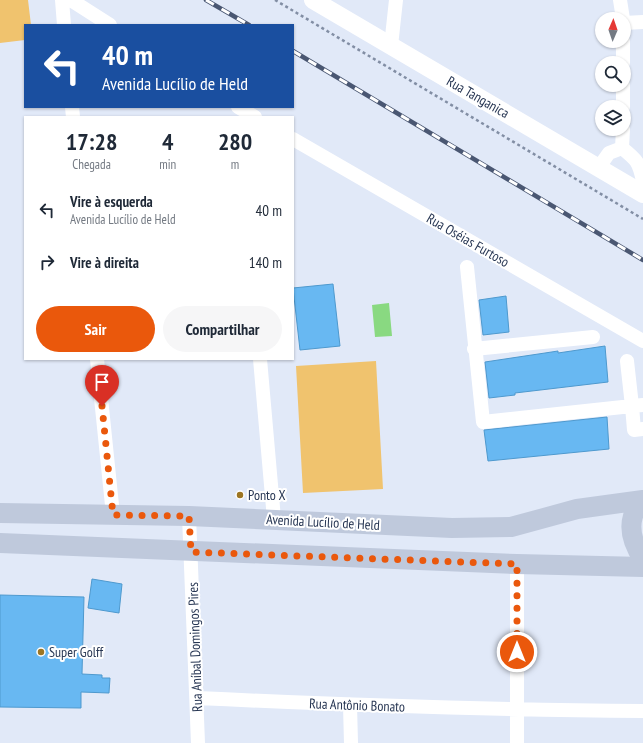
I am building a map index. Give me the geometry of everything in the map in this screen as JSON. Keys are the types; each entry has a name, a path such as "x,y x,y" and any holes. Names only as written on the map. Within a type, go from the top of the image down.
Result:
{"main road":[{"name":"Avenida Lucílio de Held","path":"0,513 189,516 452,528 511,527 577,509 643,500"},
{"path":"643,503 633,515 631,533 635,548 643,559"},
{"path":"0,543 191,552 643,567"}],"street":[{"path":"62,0 64,24"},
{"path":"71,0 108,24"},
{"name":"Rua Tanganica","path":"313,0 643,194"},
{"path":"391,46 396,0"},
{"path":"620,0 622,12"},
{"path":"631,23 643,22"},
{"path":"240,108 253,116"},
{"path":"622,136 622,148"},
{"name":"Rua Oséias Furtoso","path":"294,140 643,341"},
{"path":"599,167 609,153 622,148"},
{"path":"622,148 636,159 642,173"},
{"path":"467,267 474,349 483,422 637,406"},
{"path":"474,349 593,337"},
{"path":"97,360 113,515"},
{"path":"260,360 274,519"},
{"path":"627,361 637,406 638,430"},
{"name":"Rua Aníbal Domingos Pires","path":"189,516 198,743"},
{"path":"517,564 517,743"},
{"name":"Rua Antônio Bonato","path":"197,698 350,705 518,710 643,711"},
{"path":"350,705 351,743"}],"path":[{"path":"275,0 643,219"}],"shaded area":[{"path":"0,0 28,0 31,24 24,24 24,40 0,43"},
{"path":"389,303 392,336 375,337 372,305"},
{"path":"376,361 383,489 303,493 296,366"}],"building":[{"path":"333,284 340,346 300,350 294,288"},
{"path":"506,296 509,332 483,335 479,300"},
{"path":"605,346 608,382 515,393 515,395 489,398 485,362 558,351 558,353"},
{"path":"607,417 609,449 488,461 484,430"},
{"path":"92,579 122,584 119,613 88,608"},
{"name":"Super Golff","path":"0,595 84,597 82,674 102,675 102,678 110,678 109,693 81,692 81,708 0,707"}],"railway":[{"path":"206,0 247,24"},
{"path":"294,52 643,260"}],"place":[{"name":"Ponto X","path":"240,495"},
{"name":"Super Golff","path":"41,652"}],"route":[{"path":"102,406 113,515 189,516 191,552 517,564 517,652"}]}
